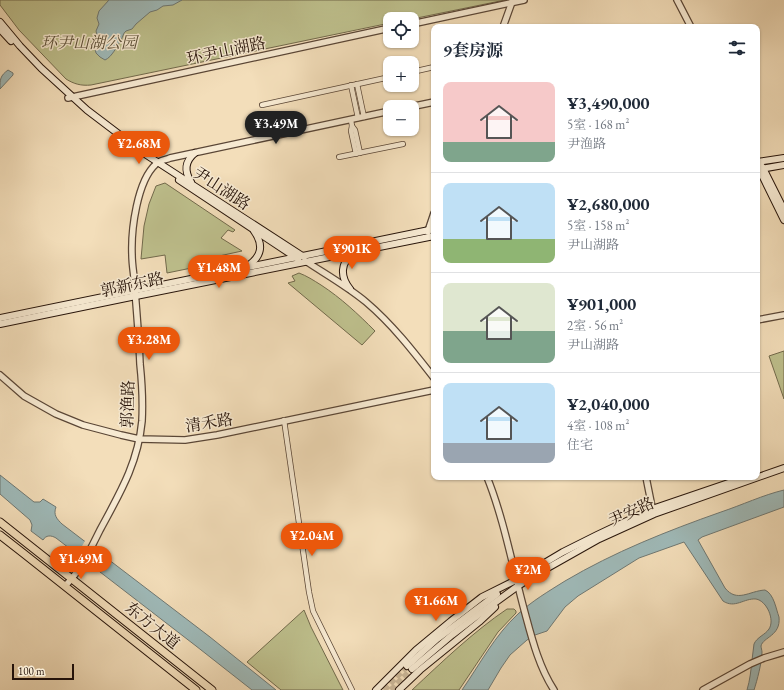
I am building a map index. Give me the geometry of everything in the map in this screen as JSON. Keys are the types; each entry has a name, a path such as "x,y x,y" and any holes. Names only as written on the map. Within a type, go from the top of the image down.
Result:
{"main road":[{"name":"尹山湖路","path":"0,22 20,46 70,98"},
{"name":"尹山湖路","path":"0,29 39,72 113,131 157,163 296,258 305,259"},
{"path":"192,184 186,173 186,168 189,158 195,153"},
{"path":"760,162 784,158"},
{"name":"尹山湖路","path":"157,163 192,184 305,259"},
{"path":"760,169 784,165"},
{"path":"760,169 784,210"},
{"path":"760,169 784,220"},
{"path":"243,268 254,261 259,252 258,236 253,229"},
{"name":"郭新东路","path":"305,259 357,252 431,233"},
{"name":"郭新东路","path":"0,318 135,293 431,233"},
{"path":"350,289 343,278 344,267 347,259 357,252"},
{"name":"郭新东路","path":"0,324 243,268 296,258"},
{"path":"760,472 784,464"},
{"name":"尹安路","path":"760,476 784,468"},
{"name":"尹安路","path":"517,583 563,552 597,535 738,480"},
{"name":"尹安路","path":"653,512 748,480"},
{"name":"东方大道","path":"0,522 212,690"},
{"name":"东方大道","path":"0,535 196,690"},
{"path":"410,668 422,652 446,632 481,605 517,583"},
{"path":"376,690 416,650 482,597 517,583"},
{"path":"399,690 420,670 479,622 517,583"}],"street":[{"path":"419,22 524,0"},
{"path":"677,0 689,24"},
{"path":"504,24 512,2"},
{"name":"环尹山湖路","path":"70,98 383,30"},
{"path":"419,70 431,68"},
{"path":"262,105 383,78"},
{"path":"357,84 361,118"},
{"path":"351,85 361,118"},
{"path":"419,105 431,103"},
{"path":"157,163 170,158 351,123 361,118 383,113"},
{"path":"351,123 351,131 358,153"},
{"path":"339,157 403,144"},
{"name":"郭渔路","path":"65,586 83,562 93,544 126,481 136,455 142,422 143,396 133,269 132,234 142,189 148,175 157,163"},
{"name":"尹山湖路","path":"305,259 367,302 395,330 431,374"},
{"path":"760,319 784,315"},
{"name":"清禾路","path":"0,375 24,396 56,414 83,425 121,436 139,439 185,440 216,435 431,391"},
{"path":"284,420 313,611 352,690"},
{"path":"488,480 502,524 534,649 549,683 554,690"},
{"path":"647,480 653,512"},
{"path":"703,690 750,664 784,652"}],"green space":[{"name":"环尹山湖公园","path":"0,0 505,0 419,18 419,12 383,12 383,24 91,85 78,84 66,79 19,30 0,5"},
{"path":"165,183 235,230 233,232 228,230 221,238 242,251 210,258 211,264 167,273 165,255 141,259 144,226 149,204 156,186"},
{"path":"299,273 305,275 335,295 356,312 375,331 362,345 288,283 295,281 292,276"},
{"path":"784,351 784,399 769,356"},
{"path":"507,609 514,609 516,613 498,632 459,690 412,690 470,637"},
{"path":"304,610 343,690 281,690 247,662"}],"water":[{"path":"109,0 182,0 173,5 163,6 150,12 132,29 125,32 114,51 105,60 96,53 95,49 98,39 96,31 99,24 97,18 99,11"},
{"path":"8,70 13,73 13,75 0,89 1,78"},
{"path":"0,475 34,502 40,502 43,499 56,507 55,515 62,524 210,637 276,690 252,690 56,538 49,536 43,540 31,531 32,525 30,520 0,494"},
{"path":"784,490 784,507 702,537 698,540 725,588 734,595 744,595 765,590 771,595 774,602 779,617 779,623 775,632 762,643 761,661 754,690 747,690 754,644 771,625 769,611 764,603 756,599 736,604 723,601 684,542 639,558 578,596 565,607 547,631 535,635 527,640 510,655 488,690 462,690 495,640 510,622 541,596 565,581 622,551 760,497"}],"pier":[{"path":"86,539 97,548 89,566 77,555"}],"tunnel":[{"path":"384,690 407,666"},
{"path":"391,690 412,669"}]}
